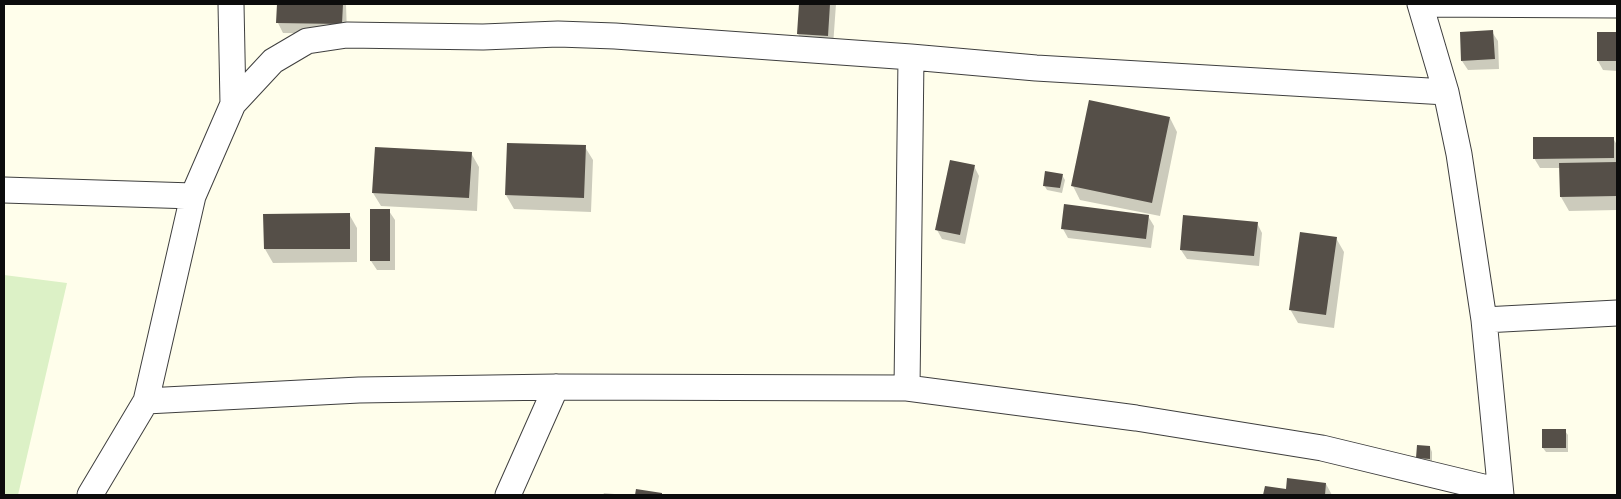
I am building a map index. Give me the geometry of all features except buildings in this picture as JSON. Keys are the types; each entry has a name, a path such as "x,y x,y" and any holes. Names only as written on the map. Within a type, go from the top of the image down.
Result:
{"street":[{"path":"231,4 232,104"},
{"path":"146,401 360,390 556,387 907,388 1136,418 1322,448 1500,493 1484,320 1459,154 1446,92 1420,4 1617,5"},
{"path":"90,495 146,401 193,196 232,104 273,62 307,41 347,35 483,37 558,34 911,57 1036,68 1446,92"},
{"path":"907,388 911,57"},
{"path":"4,190 193,196"},
{"path":"1484,320 1617,313"},
{"path":"508,495 556,387"}],"green space":[{"path":"4,275 67,283 18,495 4,495"}]}
